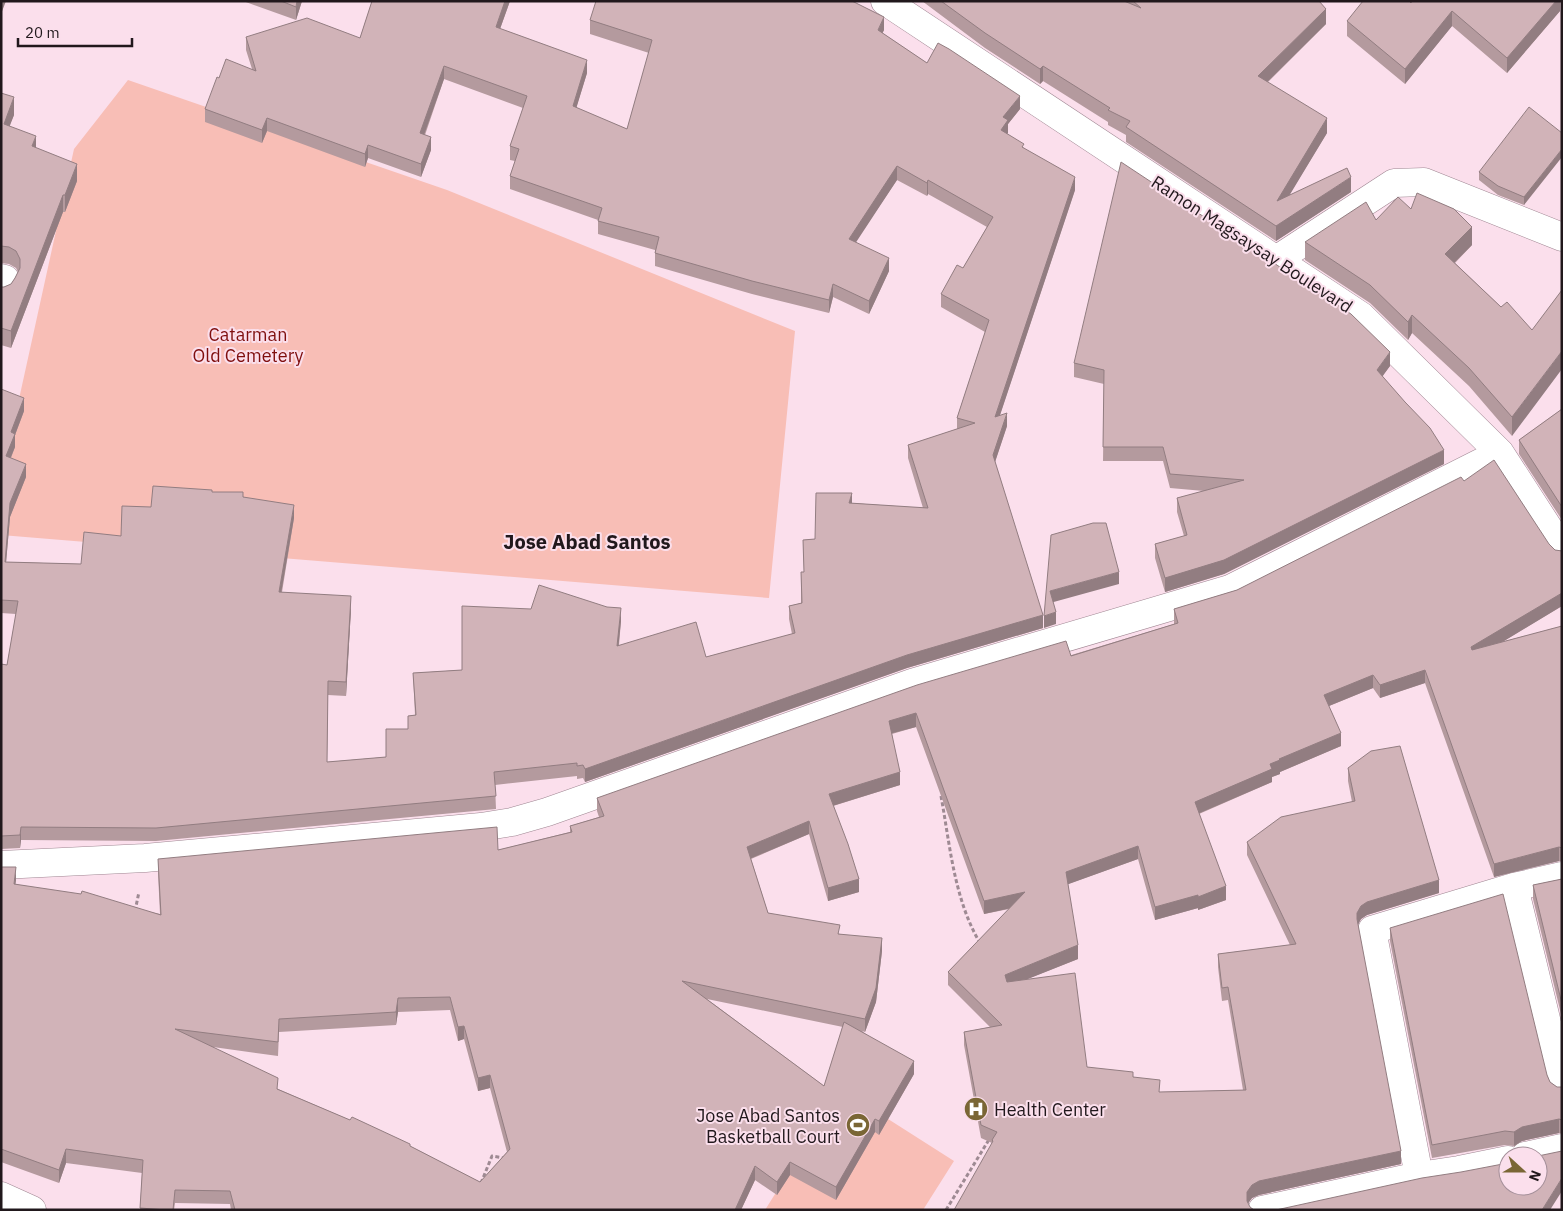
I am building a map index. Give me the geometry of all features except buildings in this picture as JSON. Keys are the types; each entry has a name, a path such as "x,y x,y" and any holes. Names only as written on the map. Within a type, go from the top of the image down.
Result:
{"street":[{"name":"Ramon Magsaysay Boulevard","path":"901,6 1361,316 1500,453 1562,549"},
{"path":"1276,260 1394,183 1424,182 1562,238"},
{"path":"1,865 144,858 512,822 547,812 912,683 1230,589 1500,453"},
{"path":"1418,1176 1372,930 1514,887 1562,876"},
{"path":"1514,887 1562,1085"},
{"path":"1548,1151 1562,1148"},
{"path":"1262,1210 1418,1176 1498,1162"},
{"path":"1,1196 32,1210"}],"path":[{"path":"941,793 955,879 971,928 980,944"},
{"path":"135,912 144,858"},
{"path":"946,1210 991,1135"},
{"path":"480,1186 492,1156 511,1160"}],"green space":[{"name":"Catarman Old Cemetery","path":"128,80 447,190 795,331 769,598 1,535 1,481 74,149"},
{"name":"Jose Abad Santos Basketball Court","path":"841,1089 954,1161 923,1210 765,1210"}],"place":[{"name":"Health Center","path":"976,1109"},
{"name":"Jose Abad Santos Basketball Court","path":"858,1125"}],"district":[{"name":"Jose Abad Santos","path":"587,541"}]}
